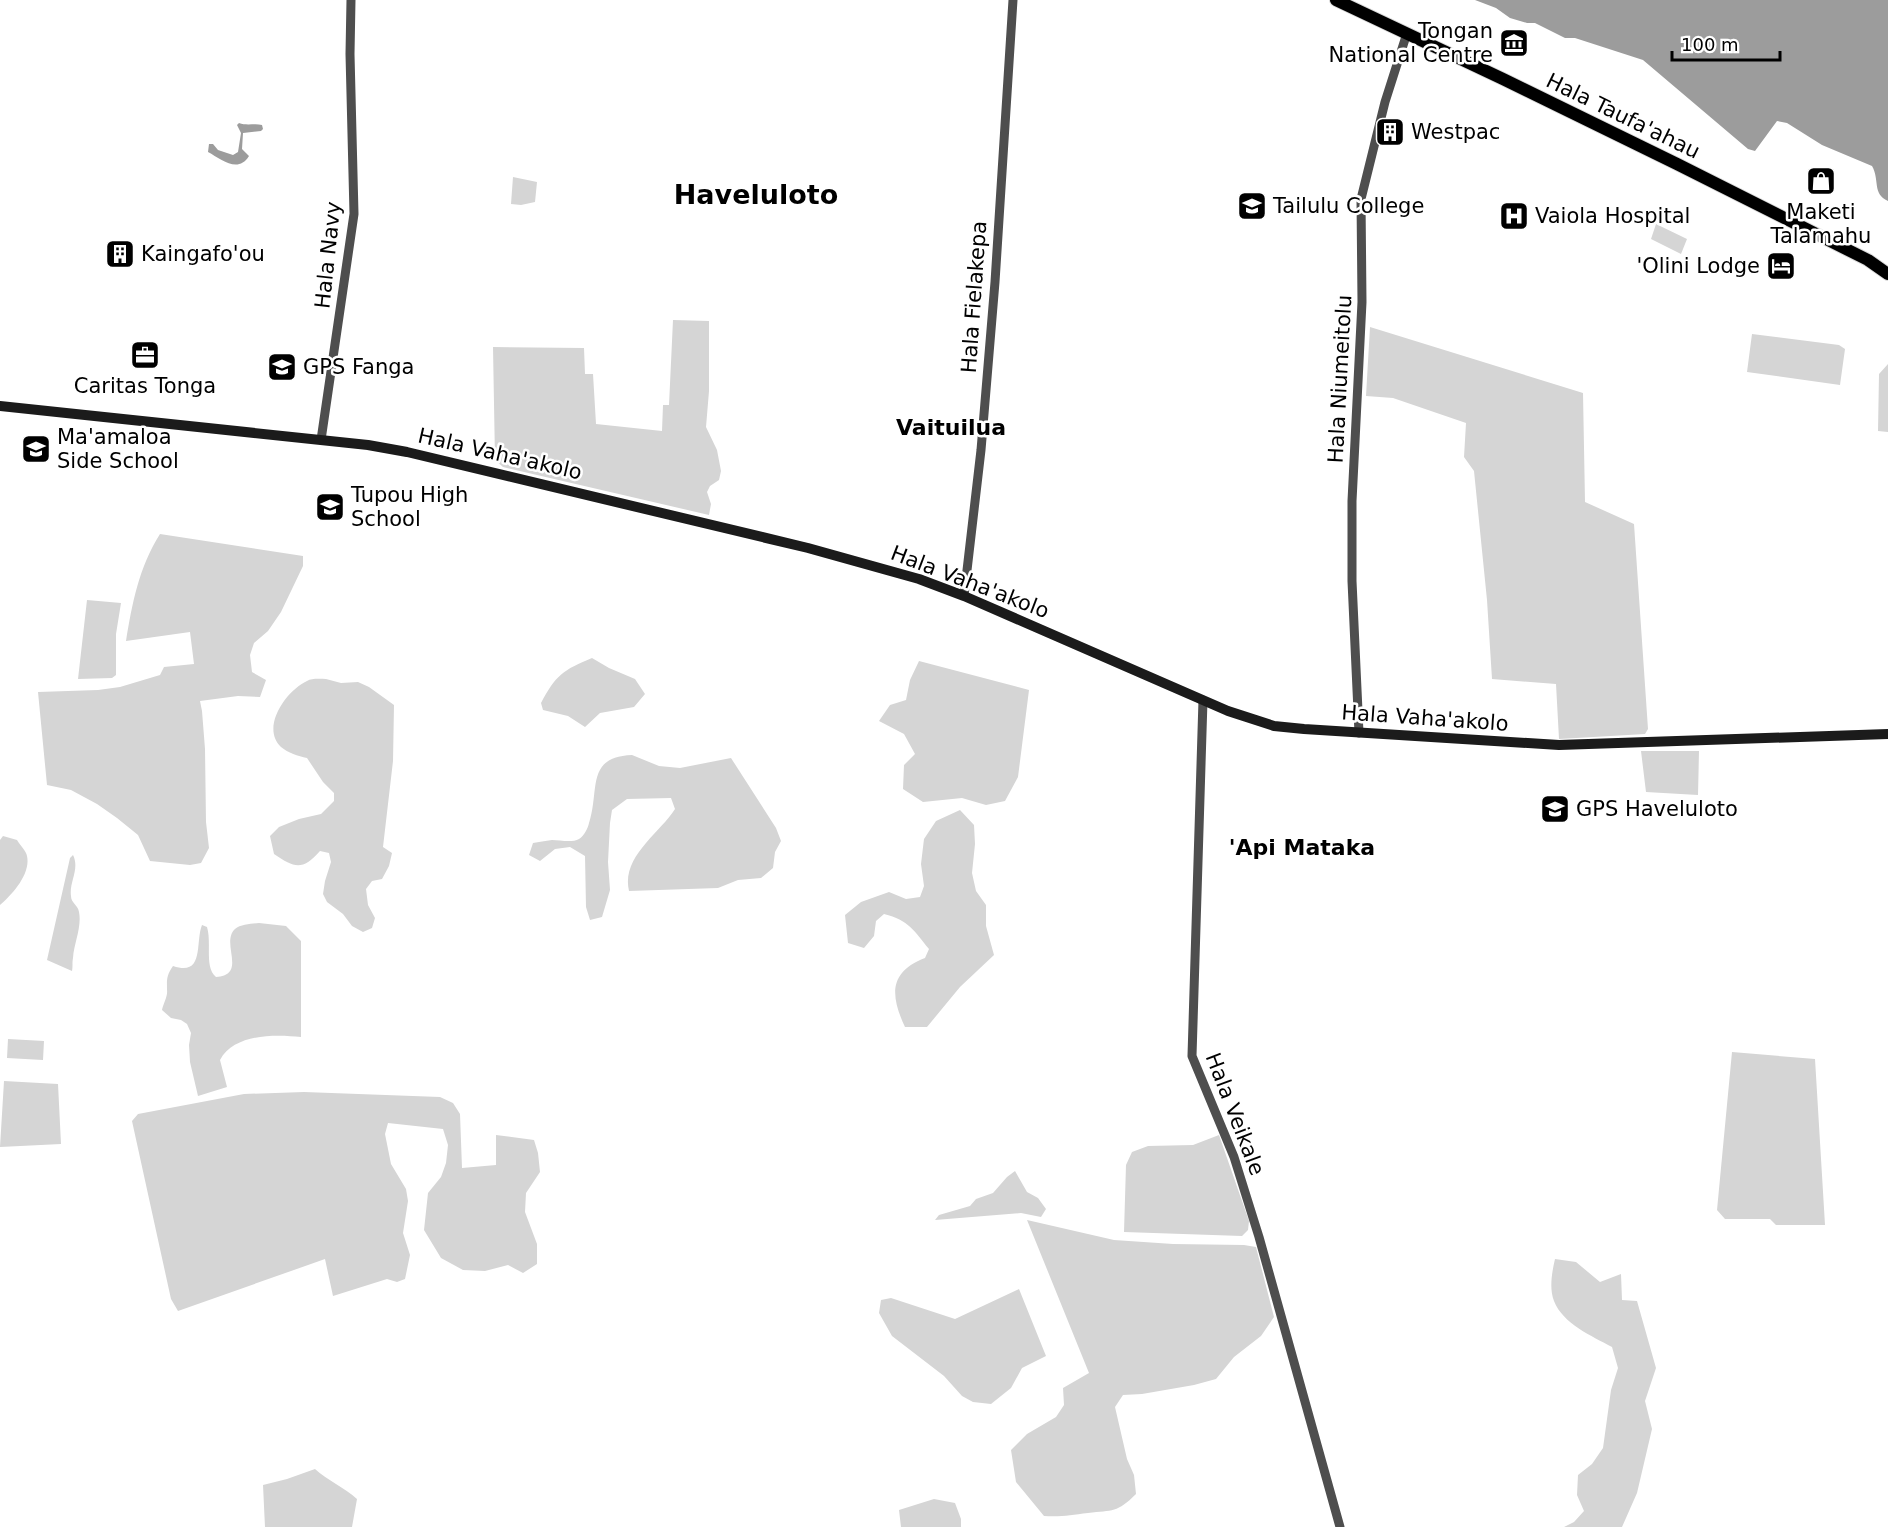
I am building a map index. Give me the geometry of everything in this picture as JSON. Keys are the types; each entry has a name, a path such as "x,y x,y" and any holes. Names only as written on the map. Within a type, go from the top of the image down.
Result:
{"main road":[{"name":"Hala Taufa'ahau","path":"1336,0 1677,164 1868,260 1888,274"},
{"name":"Hala Vaha'akolo","path":"0,406 321,440 407,452 762,536 919,579 964,596 1251,720 1274,726 1558,745 1888,734"}],"street":[{"name":"Hala Navy","path":"321,440 354,214 351,0"},
{"name":"Hala Fielakepa","path":"964,596 981,450 994,293 1013,0"},
{"name":"Hala Niumeitolu","path":"1359,733 1352,581 1352,501 1362,302 1361,199 1385,102 1407,33"},
{"name":"Hala Veikale","path":"1203,700 1192,1056 1234,1157 1259,1237 1340,1527"}],"shaded area":[{"path":"1475,0 1888,0 1888,201 1878,191 1872,166 1822,145 1787,123 1777,121 1755,151 1748,149 1643,60 1575,38 1565,38 1535,23 1510,18 1496,8"},
{"path":"239,123 262,125 263,129 243,133 242,149 249,156 245,161 240,164 229,163 208,152 209,144 213,144 218,150 233,155 238,152 241,133 237,125"},
{"path":"513,177 537,182 535,202 521,205 511,204"},
{"path":"1656,224 1687,239 1681,254 1651,239"},
{"path":"673,320 709,321 709,391 706,427 717,450 721,471 719,480 710,486 707,492 711,504 709,515 503,467 495,460 493,347 584,348 585,374 593,374 596,424 662,431 663,405 669,405"},
{"path":"1370,327 1583,393 1585,502 1634,524 1648,729 1645,734 1559,739 1556,684 1492,679 1487,600 1474,471 1464,457 1466,423 1393,398 1366,396"},
{"path":"1752,334 1839,345 1845,349 1840,385 1747,372"},
{"path":"1888,364 1888,432 1878,431 1879,374"},
{"path":"160,534 303,556 303,566 281,612 268,631 254,643 250,655 252,672 266,680 260,697 238,696 200,701 205,749 206,822 209,848 201,863 190,865 150,861 138,835 117,818 71,790 47,785 38,692 120,687 160,675 164,667 194,664 190,632 126,641 142,573"},
{"path":"87,600 121,603 116,634 116,675 112,678 78,679"},
{"path":"592,658 635,679 645,694 634,707 600,713 585,727 568,716 543,710 541,703 561,674"},
{"path":"919,661 1029,690 1018,777 1005,801 986,805 962,798 923,802 903,789 904,765 915,754 904,734 879,721 890,705 906,700 910,680"},
{"path":"326,679 341,683 358,682 394,705 393,761 383,847 392,853 389,866 382,879 372,881 366,889 368,905 375,918 372,928 363,932 352,926 343,914 327,902 323,894 331,862 329,853 320,851 308,862 293,864 274,854 270,836 279,827 321,814 334,801 334,793 323,782 307,758 281,747 275,739 273,730 279,710 292,692 309,680"},
{"path":"1641,751 1699,751 1698,795 1646,792"},
{"path":"632,755 659,766 680,768 731,758 776,828 781,841 775,852 773,868 761,878 738,880 718,888 629,891 628,879 636,857 675,809 671,798 627,799 612,810 608,862 610,890 602,917 590,920 586,907 585,856 570,847 555,849 540,861 529,855 533,843 552,840 573,841 581,838 586,832 597,777 601,769 607,762 617,757"},
{"path":"960,810 974,825 972,873 976,891 986,905 986,926 994,955 960,987 927,1027 905,1027 897,1005 896,986 905,970 925,958 929,949 905,923 884,914 876,921 874,936 864,948 848,943 845,915 861,902 889,892 906,899 920,897 924,886 921,864 924,839 936,821"},
{"path":"3,836 17,840 26,854 27,863 20,883 0,905 0,840"},
{"path":"73,855 75,870 71,896 80,918 72,971 47,960 70,858"},
{"path":"259,923 286,926 301,941 301,1037 267,1036 235,1045 226,1051 220,1060 227,1087 198,1096 190,1062 191,1033 187,1024 171,1018 162,1010 167,995 168,975 173,966 190,967 194,962 202,925 207,927 212,973 216,977 225,975 230,971 232,965 231,935 237,927"},
{"path":"8,1039 44,1041 43,1060 7,1058"},
{"path":"1732,1052 1815,1059 1825,1225 1776,1225 1770,1219 1725,1219 1717,1210"},
{"path":"4,1081 58,1084 61,1144 0,1147"},
{"path":"304,1092 440,1097 453,1103 460,1114 462,1168 496,1165 496,1135 534,1140 540,1172 526,1193 525,1212 537,1244 537,1264 523,1273 508,1265 485,1271 463,1270 441,1258 424,1230 428,1193 441,1177 446,1163 448,1145 443,1129 388,1123 385,1134 391,1164 406,1189 408,1201 403,1233 410,1255 405,1279 397,1282 387,1279 333,1296 325,1259 178,1311 171,1299 132,1121 138,1114 244,1094"},
{"path":"1219,1135 1249,1221 1248,1230 1242,1236 1124,1232 1126,1165 1132,1152 1148,1146 1193,1145"},
{"path":"1015,1171 1027,1192 1038,1198 1046,1209 1041,1217 1021,1213 935,1220 939,1215 970,1206 976,1199 993,1193"},
{"path":"1027,1220 1114,1240 1256,1247 1274,1317 1261,1336 1234,1357 1216,1379 1142,1394 1123,1395 1115,1407 1127,1459 1134,1475 1136,1494 1124,1505 1114,1510 1066,1516 1044,1516 1016,1482 1011,1450 1027,1434 1056,1417 1064,1405 1063,1388 1089,1373"},
{"path":"1555,1259 1576,1262 1600,1282 1621,1274 1622,1300 1637,1301 1656,1368 1645,1401 1652,1429 1637,1493 1622,1527 1564,1527 1574,1522 1584,1511 1577,1495 1578,1475 1592,1464 1603,1448 1611,1390 1618,1368 1612,1347 1571,1323 1558,1309 1552,1291"},
{"path":"1019,1289 1046,1356 1022,1368 1011,1388 991,1404 973,1402 962,1396 944,1376 892,1336 879,1313 881,1300 891,1298 955,1319"},
{"path":"315,1469 357,1499 352,1527 265,1527 263,1485"},
{"path":"934,1499 955,1503 961,1519 961,1527 901,1527 899,1510"}],"place":[{"name":"Tongan National Centre","path":"1514,43"},
{"name":"Westpac","path":"1390,132"},
{"name":"Maketi Talamahu","path":"1821,181"},
{"name":"Tailulu College","path":"1252,206"},
{"name":"Vaiola Hospital","path":"1514,216"},
{"name":"Kaingafo'ou","path":"120,254"},
{"name":"'Olini Lodge","path":"1781,266"},
{"name":"Caritas Tonga","path":"145,355"},
{"name":"GPS Fanga","path":"282,367"},
{"name":"Ma'amaloa Side School","path":"36,449"},
{"name":"Tupou High School","path":"330,507"},
{"name":"GPS Haveluloto","path":"1555,809"}],"district":[{"name":"Haveluloto","path":"756,195"},
{"name":"Vaituilua","path":"951,427"},
{"name":"'Api Mataka","path":"1302,847"}]}
